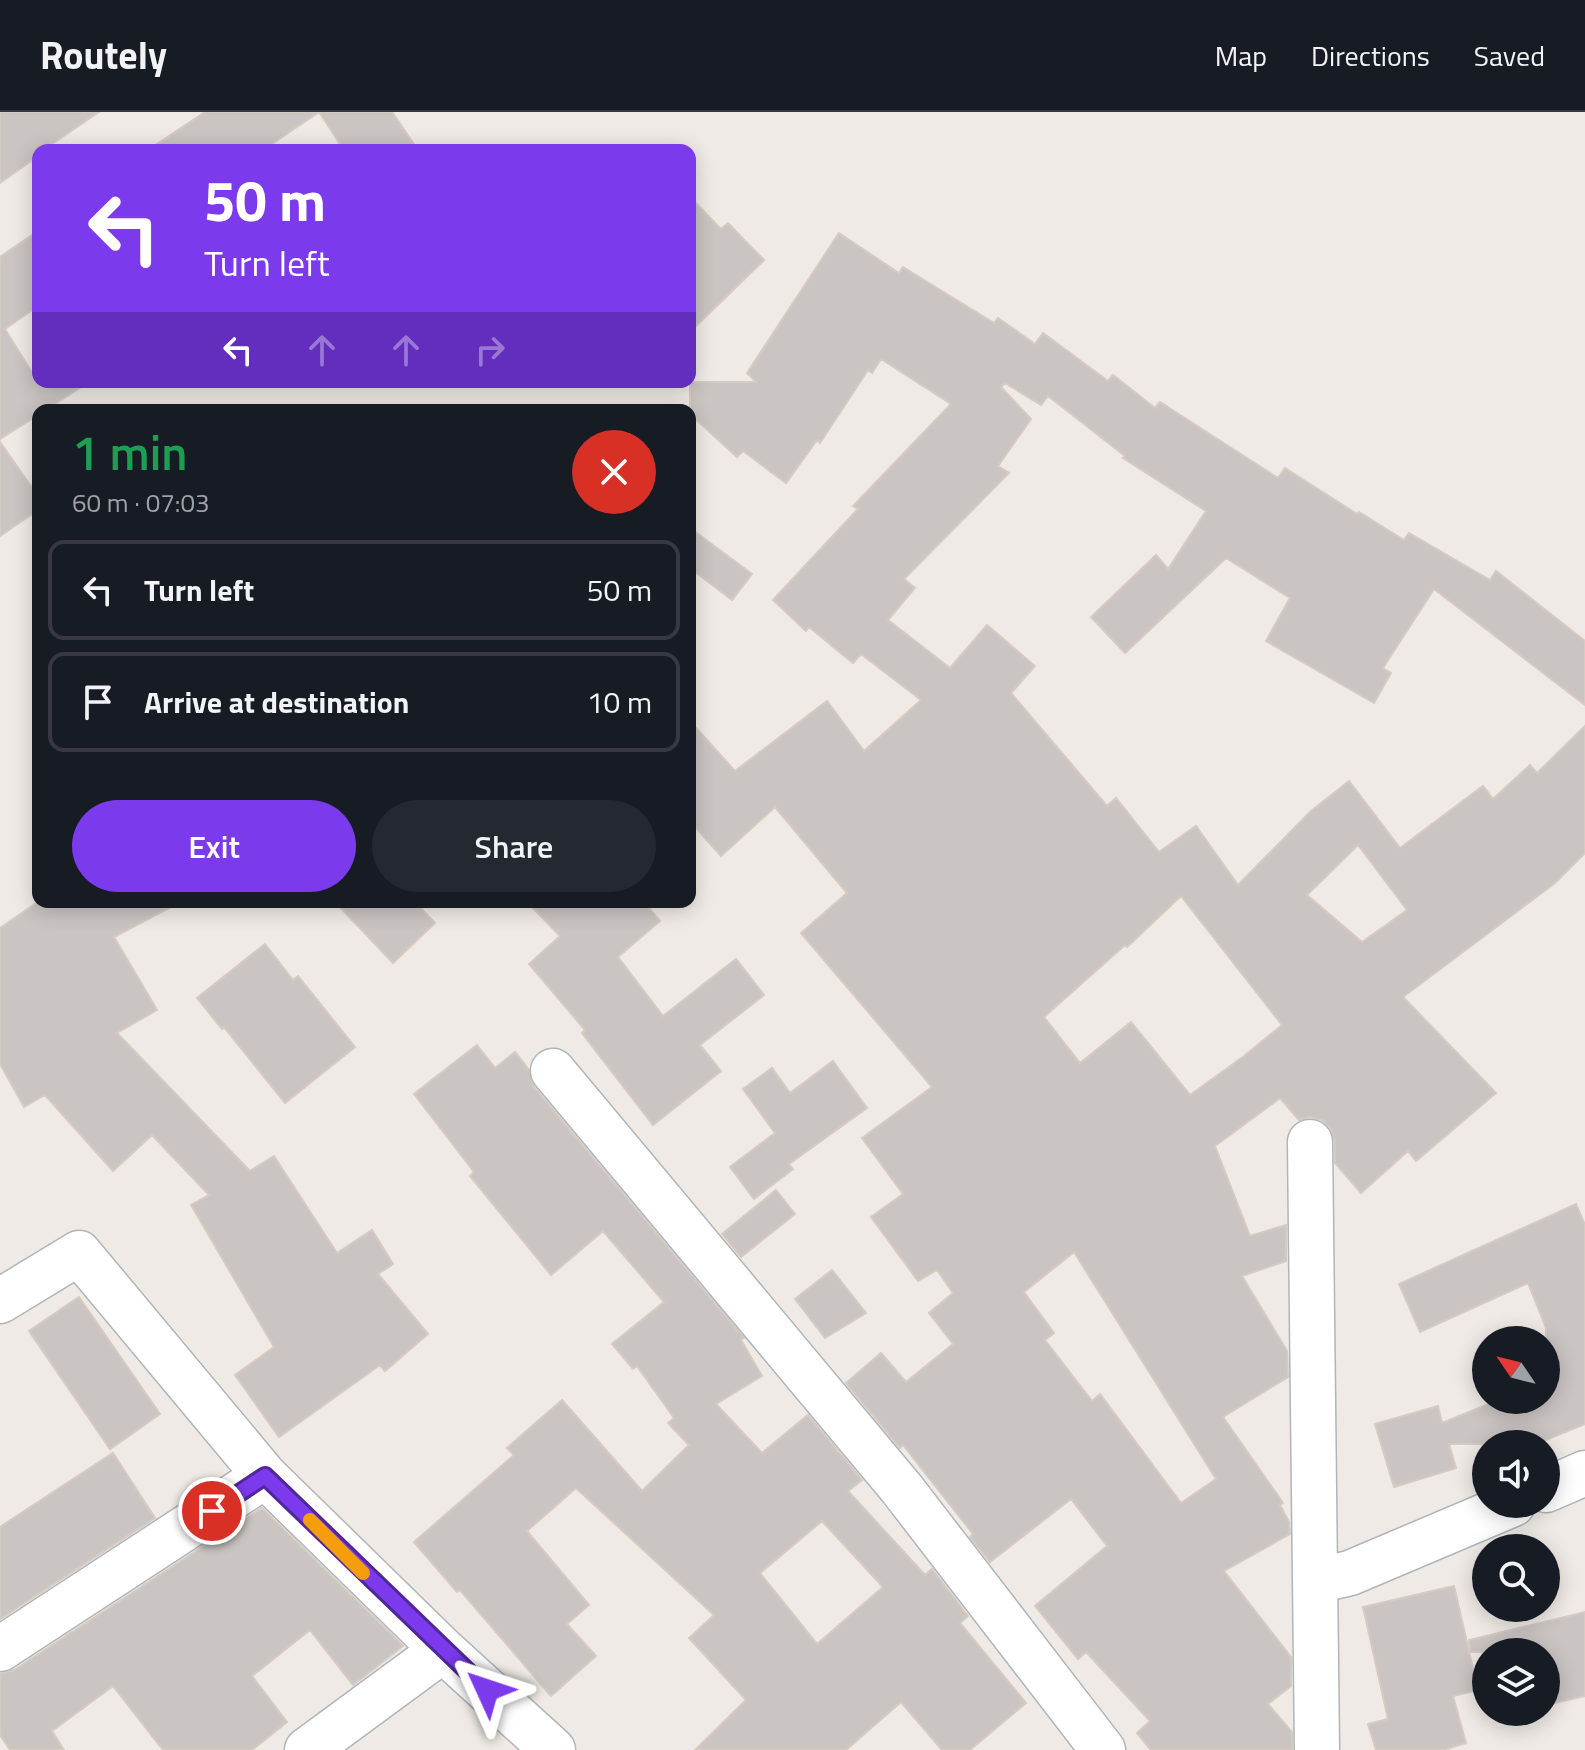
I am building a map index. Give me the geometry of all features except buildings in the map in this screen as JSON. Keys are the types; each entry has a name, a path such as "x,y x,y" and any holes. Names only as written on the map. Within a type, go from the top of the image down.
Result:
{"street":[{"path":"553,1071 902,1489 1103,1750"},
{"path":"1310,1142 1317,1750"},
{"path":"0,1301 79,1253 265,1476 443,1650 553,1750"},
{"path":"1560,1484 1585,1473"},
{"path":"0,1649 265,1476"},
{"path":"1316,1581 1350,1573 1480,1518"},
{"path":"307,1750 443,1650"}],"slow traffic":[{"path":"310,1520 363,1573"}],"route":[{"path":"212,1511 265,1476 487,1690"}]}
